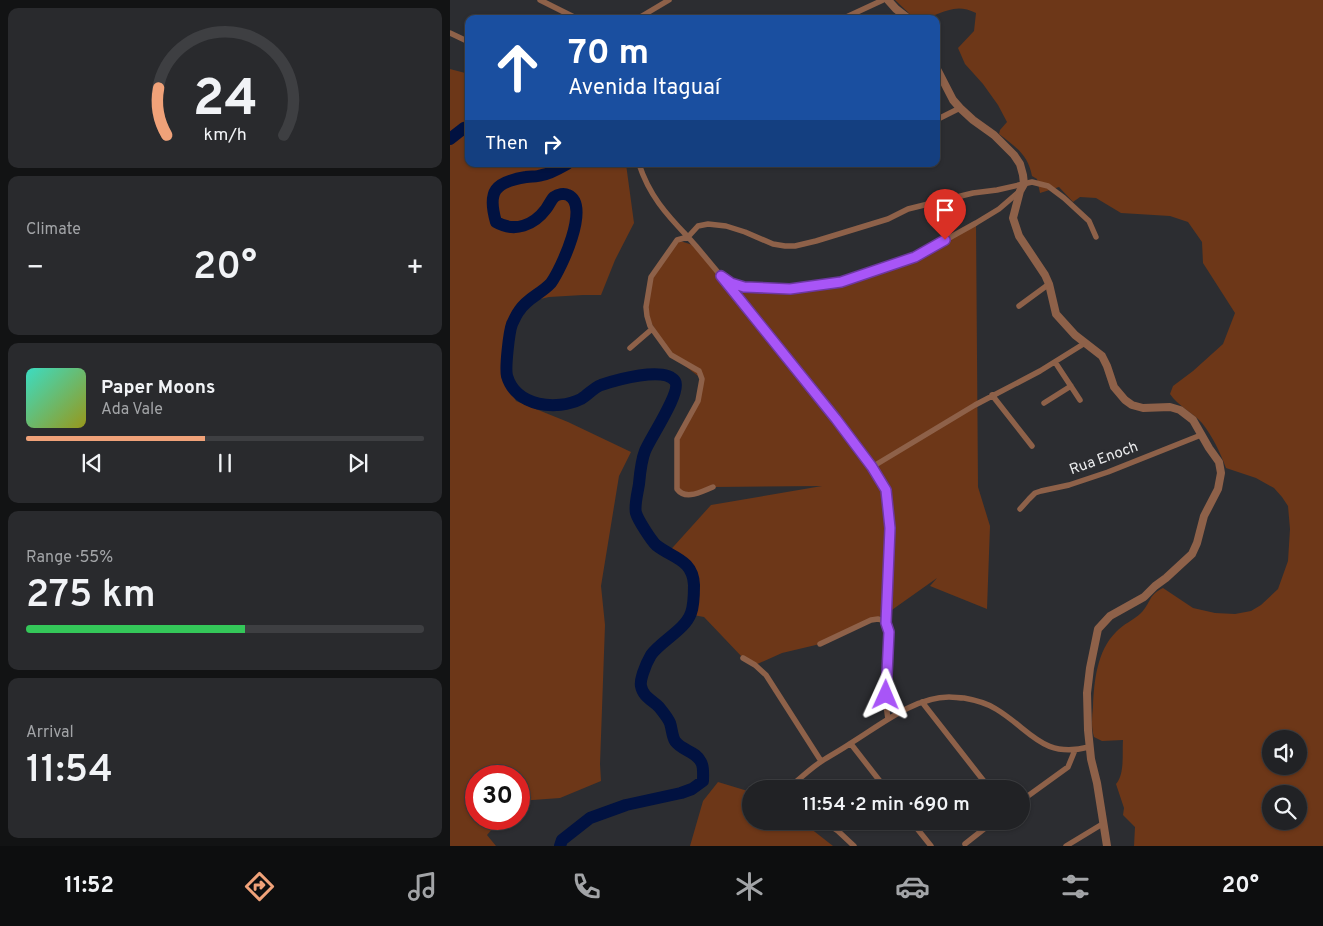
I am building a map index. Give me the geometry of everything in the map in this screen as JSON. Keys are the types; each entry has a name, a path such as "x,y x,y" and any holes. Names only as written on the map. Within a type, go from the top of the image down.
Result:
{"street":[{"path":"540,0 570,15"},
{"path":"645,15 669,0"},
{"path":"850,15 882,0"},
{"path":"888,0 904,15"},
{"path":"450,33 465,40"},
{"path":"940,75 953,100 960,108 994,135 1014,155 1020,164 1023,175 1022,187 1013,218 1016,231 1045,275 1056,314 1075,335 1102,356 1114,387 1125,400 1132,406 1142,408 1170,407 1180,410 1192,420 1219,462 1221,473 1218,490 1204,516 1192,554 1144,597 1110,616 1098,629 1087,693 1088,730 1089,747 1107,846"},
{"path":"940,118 960,108"},
{"path":"640,167 649,190 836,419 872,467 886,490 890,528 886,623 889,632 886,678 888,719"},
{"path":"721,276 731,283 744,287 790,289 841,282 915,257 991,214 1022,187 1032,182 1048,186 1064,198 1089,221 1096,237"},
{"path":"713,487 686,495 680,493 677,489 677,439 698,401 702,378 699,371 671,355 652,329 647,316 646,307 652,278 677,240 688,237 698,226 708,224 726,226 772,244 795,246 888,218 908,209 974,193 1022,187"},
{"path":"1019,306 1049,284"},
{"path":"630,348 652,329"},
{"path":"872,467 992,395 1014,386 1085,343"},
{"path":"1055,362 1080,400"},
{"path":"1044,403 1071,386"},
{"path":"992,395 1032,446"},
{"name":"Rua Enoch","path":"1020,509 1035,493 1108,472 1201,435"},
{"path":"820,644 871,620 878,619 886,623"},
{"path":"743,658 755,665 766,675 821,761"},
{"path":"798,780 821,761 851,744 888,719 922,702 938,698 950,697 984,703 997,709 1048,746 1062,750 1089,747"},
{"path":"922,702 983,780"},
{"path":"851,744 879,780"},
{"path":"1030,794 1068,767 1075,750"},
{"path":"1066,846 1104,823"},
{"path":"836,830 854,846"},
{"path":"918,830 931,846"},
{"path":"964,844 982,830"}],"shaded area":[{"path":"895,0 1323,0 1323,846 1134,846 1135,827 1123,815 1124,808 1116,784 1122,769 1123,740 1102,741 1094,737 1092,730 1094,687 1098,667 1105,648 1116,632 1141,613 1152,596 1163,588 1193,608 1215,613 1235,614 1251,611 1261,605 1278,589 1288,561 1290,529 1288,506 1274,488 1256,478 1226,468 1216,445 1202,423 1170,394 1173,386 1223,344 1235,313 1203,263 1202,242 1188,222 1170,216 1121,213 1096,198 1080,197 1073,202 1059,187 1040,193 1037,179 1032,176 1028,162 1016,147 999,134 1007,122 998,105 965,64 958,48 974,31 976,13 959,8 934,15 911,15"},
{"path":"450,69 465,73 465,167 626,167 634,223 615,260 601,295 549,297 532,301 512,326 507,383 516,401 568,422 631,452 619,476 601,586 605,625 601,781 560,798 530,800 530,765 465,765 465,830 491,830 487,835 496,846 450,846"},
{"path":"976,223 978,487 990,526 987,609 930,586 937,578 889,612 820,644 782,653 755,665 743,658 704,617 693,615 696,581 690,570 665,556 711,505 822,486 713,487 693,494 677,489 677,439 698,401 702,379 671,355 647,316 652,277 677,240 696,246 721,276 743,287 790,289 841,281 915,257"},
{"path":"718,782 742,789 742,830 813,830 833,846 690,846 703,801"}],"waterway":[{"path":"450,139 465,128"},
{"path":"560,846 562,840 590,818 626,805 681,793 692,789 703,781 703,769 699,758 675,741 668,719 659,707 646,696 641,684 641,679 651,655 684,625 691,613 693,603 694,585 690,570 681,560 656,545 642,525 636,510 644,455 670,405 676,387 675,381 669,377 651,374 628,378 601,385 581,399 571,403 549,405 538,404 519,394 507,376 512,324 522,307 547,287 556,276 572,238 576,211 574,201 568,195 559,195 554,197 541,215 530,223 524,226 510,227 496,222 493,211 493,195 501,185 507,182 538,176 562,167"}],"route":[{"path":"886,695 889,632 886,623 890,528 886,490 872,467 836,419 721,276 731,283 744,287 790,289 841,282 915,257 945,240"}]}
